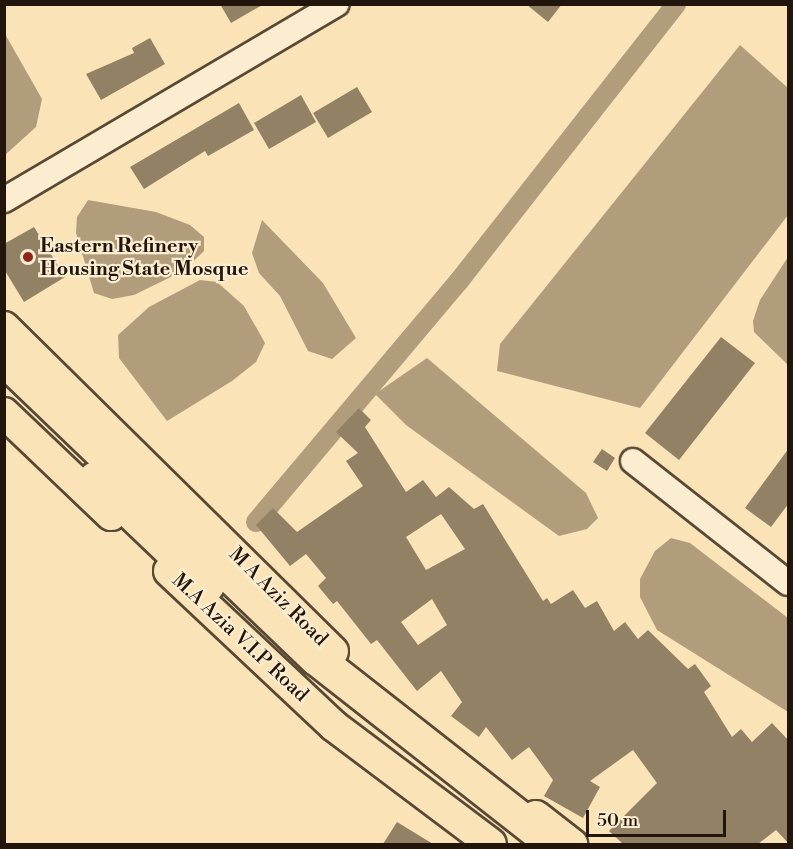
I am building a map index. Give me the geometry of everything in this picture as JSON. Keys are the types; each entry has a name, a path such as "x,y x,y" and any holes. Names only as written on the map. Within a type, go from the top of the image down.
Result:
{"highway":[{"path":"4,359 316,658 554,844"},
{"path":"4,390 303,675 516,844"}],"main road":[{"name":"M A Aziz Road","path":"4,327 329,649 572,844"},
{"name":"M.A Azia V.I.P Road","path":"4,412 333,726 491,844"}],"street":[{"path":"4,200 334,5"},
{"path":"633,462 789,583"}],"shaded area":[{"path":"5,34 42,99 36,127 5,155"},
{"path":"740,45 788,88 788,215 640,408 497,371 500,344"},
{"path":"88,200 156,212 190,225 204,237 204,251 183,271 134,295 112,299 94,293 76,233 77,217"},
{"path":"262,220 323,283 356,338 332,359 308,351 280,296 259,273 252,253"},
{"path":"788,257 788,365 754,332 753,321 760,300"},
{"path":"200,280 217,282 244,306 265,343 256,362 232,381 167,421 119,358 118,335 149,307"},
{"path":"427,358 586,493 598,518 587,529 559,536 406,425 375,394"},
{"path":"671,538 690,543 788,618 788,712 657,630 640,597 640,579 655,551"}],"building":[{"path":"220,4 264,4 231,23"},
{"path":"526,4 562,4 548,22"},
{"path":"150,38 165,64 101,100 86,74 134,53 132,48"},
{"path":"357,87 372,112 328,138 313,113"},
{"path":"301,95 316,122 269,149 254,123"},
{"path":"239,103 254,130 208,156 205,151 144,189 130,167"},
{"name":"Eastern Refinery Housing State Mosque","path":"34,227 65,277 24,302 4,269 4,244"},
{"path":"721,337 755,363 679,460 645,433"},
{"path":"359,408 371,420 365,427 406,492 423,480 436,497 449,487 474,509 483,504 543,601 547,598 551,604 573,590 585,608 597,601 614,631 625,622 638,639 648,630 688,669 695,664 711,686 704,692 732,737 741,729 752,742 772,723 789,741 789,844 776,830 758,844 623,844 609,831 657,783 633,750 590,781 600,787 583,818 544,796 553,780 529,747 512,760 486,727 479,737 451,716 462,702 441,671 417,691 377,640 371,644 337,601 333,604 318,586 326,578 306,554 290,566 256,525 273,508 297,532 363,486 346,461 358,453 336,432","holes":["441,514 465,549 426,570 406,537","432,599 447,625 418,645 401,622"]},
{"path":"789,448 789,503 771,527 745,508"},
{"path":"602,449 615,458 607,471 593,462"},
{"path":"397,822 433,844 383,844"}],"waterway":[{"path":"256,522 459,281 676,4"}],"place":[{"name":"Eastern Refinery Housing State Mosque","path":"28,257"}]}
